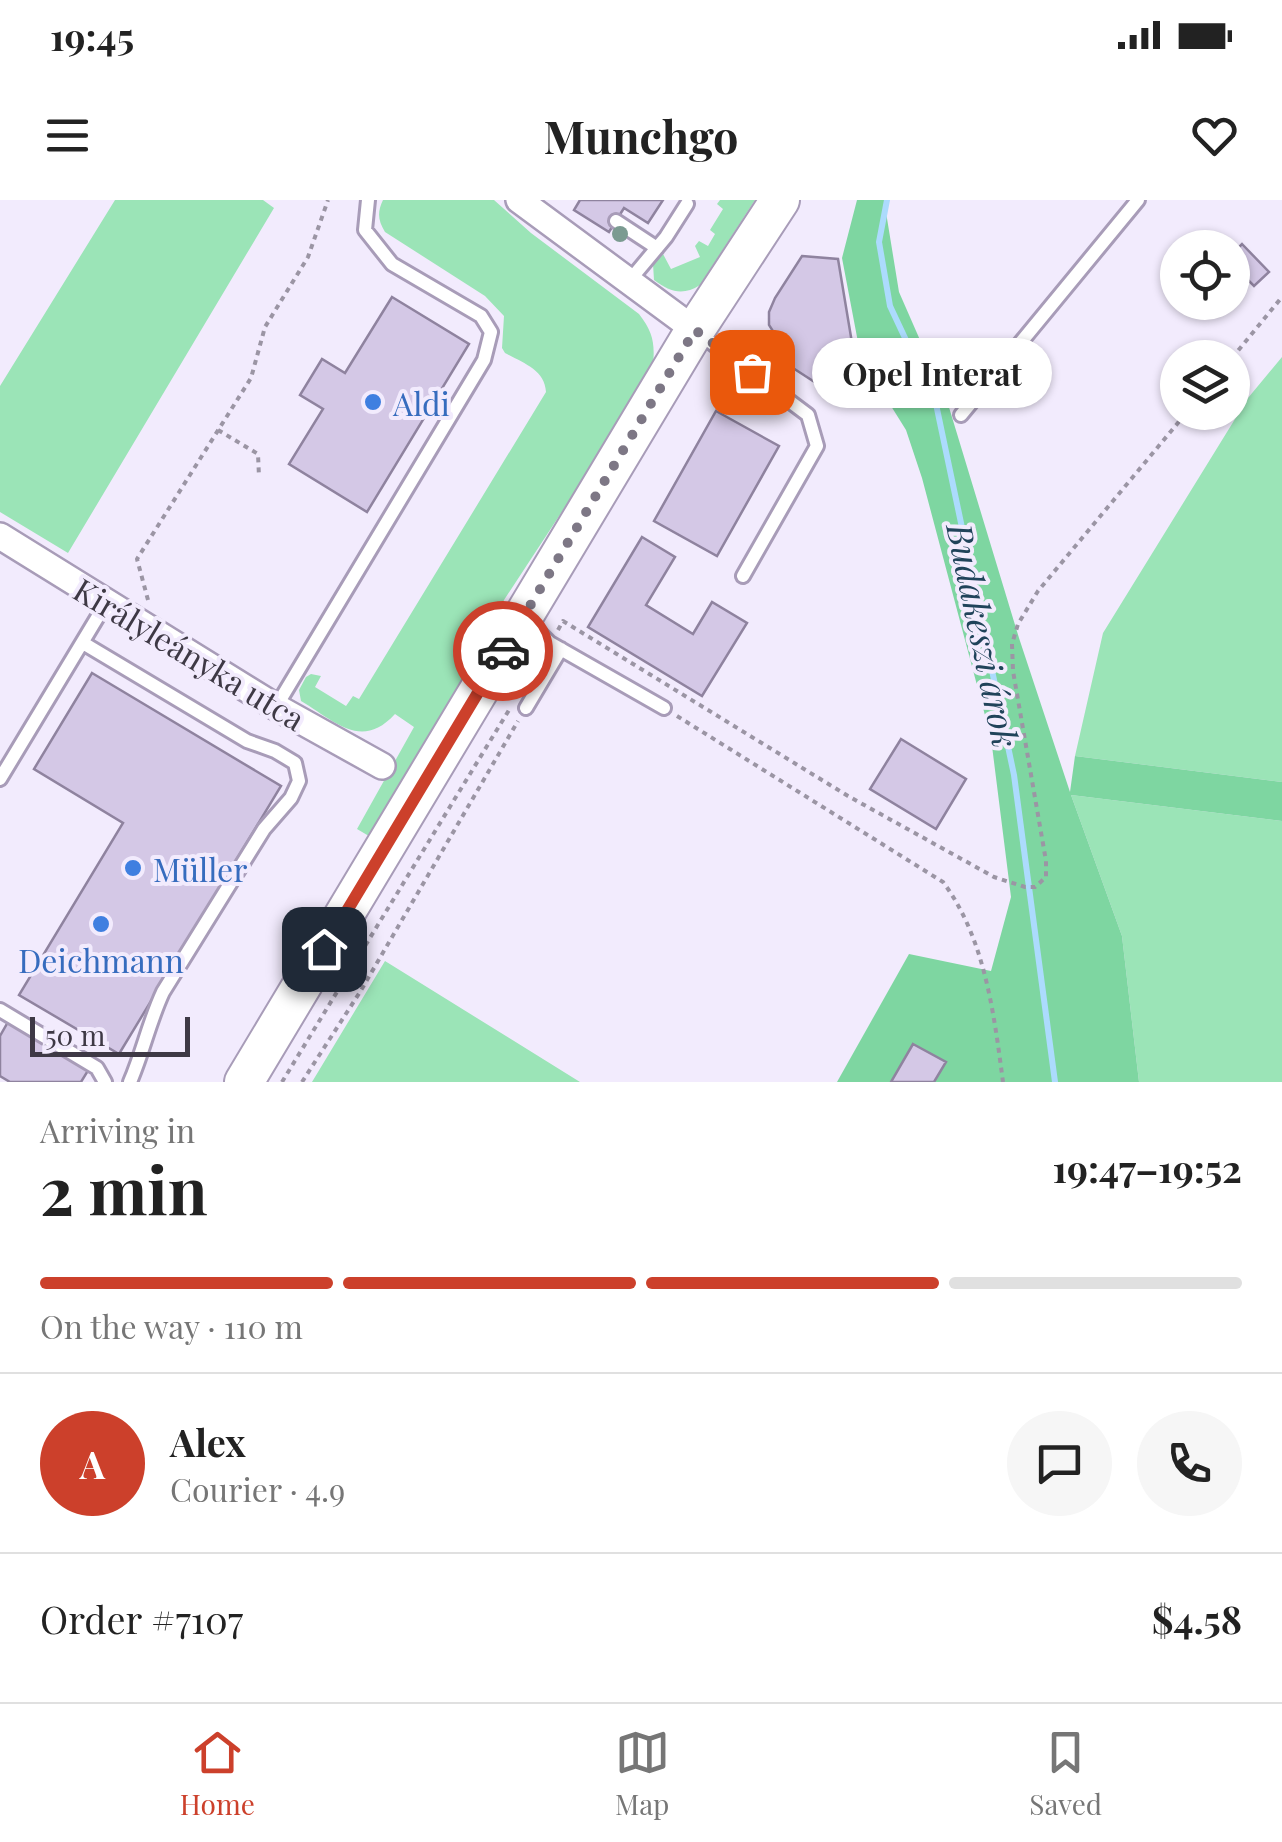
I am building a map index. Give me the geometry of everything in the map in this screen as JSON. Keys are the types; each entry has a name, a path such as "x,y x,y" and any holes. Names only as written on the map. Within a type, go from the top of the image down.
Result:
{"main road":[{"path":"244,1082 545,636 695,330 780,200"}],"street":[{"path":"518,200 695,330"},
{"name":"Királyleányka utca","path":"0,536 276,706 382,766"}],"lane":[{"path":"276,706 484,360 491,332 481,316 392,264 365,230 368,200"},
{"path":"961,414 1138,200"},
{"path":"630,280 657,248 686,201"},
{"path":"616,221 657,248"},
{"path":"695,330 808,414 817,446 743,576"},
{"path":"0,779 106,603"},
{"path":"526,708 545,636 664,708"},
{"path":"83,643 247,741 275,750 295,764 299,781 291,798 264,829 163,992 150,1018 130,1082"},
{"path":"0,1010 97,1068 105,1082"}],"path":[{"path":"138,622 148,600 137,559 251,378 265,327 308,257 328,200"},
{"path":"1247,340 1282,298"},
{"path":"218,430 258,454 259,476"},
{"path":"545,636 563,621 848,796 994,877 1035,887 1046,878 1046,861 1013,672 1012,644 1018,624 1038,591 1171,430"},
{"path":"302,1082 360,992 526,708"},
{"path":"664,708 943,882 958,902 974,936 1004,1082"},
{"path":"282,1082 509,711"}],"green space":[{"path":"115,200 263,200 274,208 68,553 0,512 0,386"},
{"path":"383,200 494,200 531,233 639,314 650,332 654,357 653,365 586,475 504,600 496,622 374,839 357,829 414,727 395,714 371,730 348,729 301,701 299,690 311,674 321,676 315,687 346,706 353,696 359,699 546,392 537,373 505,353 504,316 485,296 385,232 379,216"},
{"path":"720,200 755,200 700,285 677,291 654,280 653,264 663,254 671,269 700,257 695,246 699,241 708,246 715,234 710,230 723,209 717,204"},
{"path":"857,200 884,200 899,292 948,404 1070,792 1075,756 1282,782 1282,821 1071,795 1122,936 1139,1082 837,1082 909,954 991,971 1011,897 991,738 922,478 906,430 861,358 842,258"},
{"path":"1282,357 1282,782 1075,756 1103,633 1228,430 1250,430 1250,396"},
{"path":"1071,795 1282,821 1282,1082 1139,1082 1122,936"},
{"path":"385,961 580,1082 312,1082"}],"building":[{"path":"580,200 663,200 648,223 624,208 609,232 574,210"},
{"path":"1250,252 1269,272 1254,286 1250,282"},
{"path":"802,256 838,259 855,361 830,392 776,357 783,347 769,325 775,298"},
{"name":"Aldi","path":"392,297 469,344 367,512 289,464 323,409 300,395 322,359 345,373"},
{"path":"716,411 779,446 717,556 654,521"},
{"path":"642,537 675,557 646,605 693,634 712,602 747,623 702,696 588,627"},
{"path":"92,673 281,786 119,1054 19,995 123,823 34,769"},
{"path":"901,739 966,779 936,829 870,789"},
{"path":"8,1022 89,1069 81,1082 10,1082 0,1076 0,1036"},
{"path":"913,1044 946,1062 934,1082 891,1082"}],"waterway":[{"name":"Budakeszi árok","path":"887,200 879,242 890,306 936,404 1014,775 1055,1082"}],"way so far":[{"path":"503,651 695,330 752,372"}],"place":[{"name":"Opel Interat","path":"752,372"},
{"name":"Aldi","path":"373,402"},
{"name":"Müller","path":"133,868"},
{"name":"Deichmann","path":"101,924"}],"route":[{"path":"324,949 503,651"}]}
